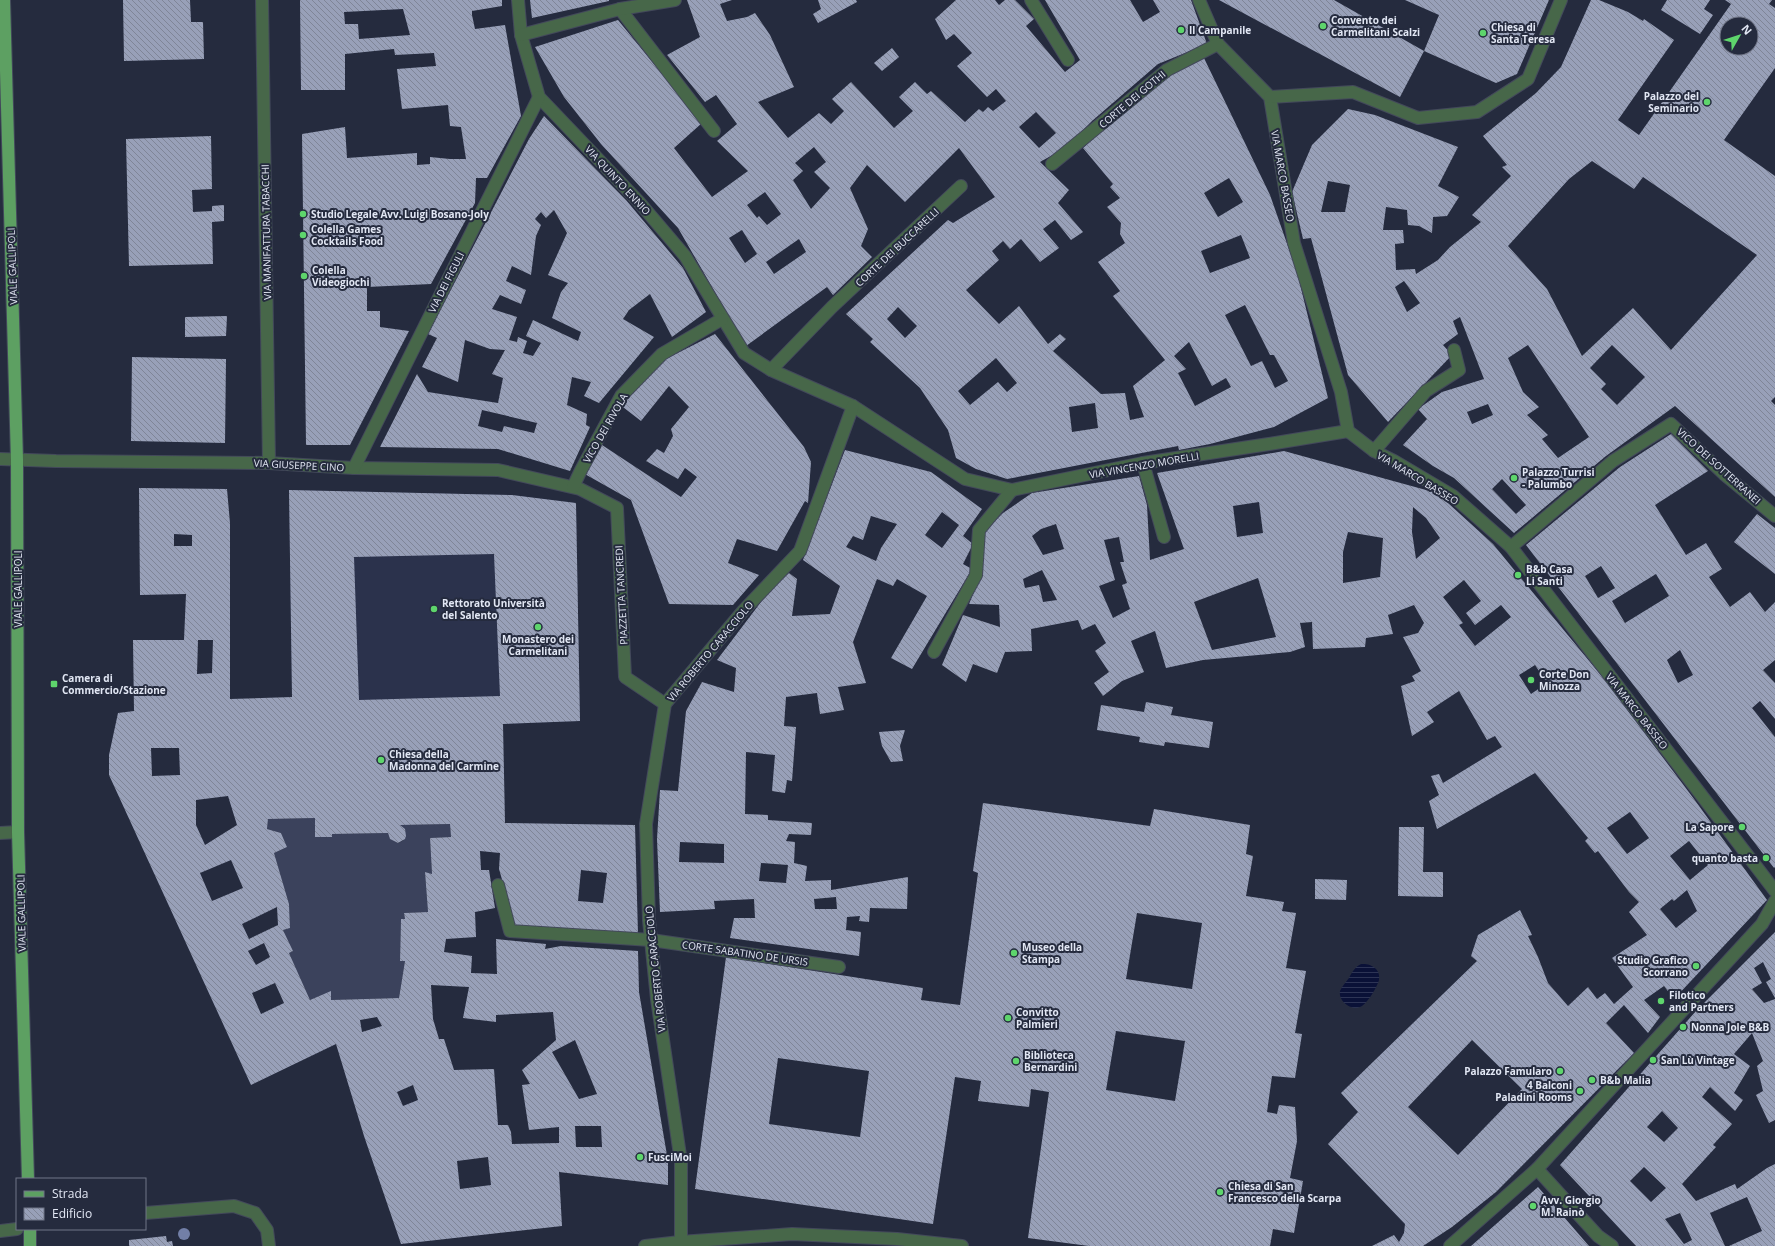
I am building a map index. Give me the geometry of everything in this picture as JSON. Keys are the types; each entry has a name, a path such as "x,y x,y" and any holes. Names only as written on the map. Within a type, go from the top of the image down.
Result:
{"main road":[{"name":"VIALE GALLIPOLI","path":"3,5 17,460 18,832 28,1178"},
{"path":"30,1230 30,1246"}],"street":[{"name":"VIA MANIFATTURA TABACCHI","path":"262,0 269,463"},
{"name":"VIA QUINTO ENNIO","path":"518,0 521,35 539,97 639,202 685,256 744,353"},
{"path":"521,35 620,8 674,0"},
{"path":"1031,0 1068,60"},
{"path":"1199,0 1218,44 1270,97 1353,92 1418,118 1477,112 1528,79 1560,0"},
{"path":"620,8 714,131"},
{"name":"CORTE DEI GOTHI","path":"1052,164 1166,70 1218,44"},
{"name":"VIA DEI FIGULI","path":"354,468 539,97"},
{"name":"VIA MARCO BASSEO","path":"1270,97 1294,243 1340,392 1348,431 1374,451 1394,461 1453,496 1511,547 1775,891"},
{"name":"CORTE DEI BUCCARELLI","path":"771,370 832,307 961,186"},
{"name":"VICO DEI RIVOLA","path":"577,488 581,470 621,396 662,354 722,319"},
{"path":"1374,451 1426,390 1459,370 1454,350"},
{"name":"VIA VINCENZO MORELLI","path":"744,353 771,370 853,406 965,479 1012,490 1143,463 1348,431"},
{"name":"VIA ROBERTO CARACCIOLO","path":"680,1244 681,1162 657,999 649,920 646,824 665,704 743,611 800,551 838,442 853,406"},
{"name":"VICO DEI SOTTERRANEI","path":"1511,547 1613,461 1671,424 1724,474 1775,516"},
{"name":"VIA GIUSEPPE CINO","path":"0,459 269,463 354,468 498,470 577,488"},
{"path":"1143,463 1164,537"},
{"name":"PIAZZETTA TANCREDI","path":"577,488 617,508 625,677 665,704"},
{"path":"934,652 976,575 979,530 1012,490"},
{"path":"0,833 18,832"},
{"name":"CORTE SABATINO DE URSIS","path":"498,885 510,931 651,940 839,967"},
{"path":"1450,1246 1537,1169 1762,924 1775,900"},
{"path":"1537,1169 1598,1236 1612,1246"},
{"path":"146,1213 234,1206 255,1213 267,1230 269,1246"},
{"path":"0,1231 16,1229"},
{"path":"645,1246 792,1234 897,1243 962,1246"}],"shaded area":[{"name":"Rettorato Università del Salento","path":"289,490 512,495 576,503 580,721 503,724 503,720 292,697"},
{"path":"315,818 315,837 332,837 332,834 388,833 390,839 398,843 405,838 404,830 400,825 450,824 451,837 430,838 432,874 425,872 428,912 404,913 405,919 401,919 400,960 405,961 399,998 331,1000 331,992 310,1000 289,953 293,951 283,930 290,928 289,904 274,853 287,847 281,833 267,829 268,819"},
{"path":"1361,964 1372,966 1377,970 1379,980 1375,990 1367,1001 1362,1006 1354,1008 1347,1005 1341,999 1340,991 1354,970"}],"building":[{"path":"123,0 190,0 191,22 203,22 204,59 124,61"},
{"path":"300,0 502,0 502,6 472,11 472,15 475,29 505,25 521,116 487,178 476,178 475,203 431,284 367,287 367,311 380,311 380,327 409,331 350,445 306,445 302,134 345,127 347,158 417,153 417,165 430,164 430,157 466,159 461,127 450,126 448,105 402,109 397,69 436,66 434,53 395,55 394,49 345,54 345,90 301,90","holes":["403,9 410,35 359,39 358,24 345,24 344,12"]},
{"path":"530,0 609,0 609,1 532,18"},
{"path":"687,0 732,0 720,4 727,21 747,17 755,13 770,35 794,87 758,102 788,138 819,113 831,124 844,111 832,99 851,82 894,128 913,111 899,97 915,82 927,94 931,91 965,122 979,109 983,112 988,107 993,111 1006,101 996,89 987,97 957,66 972,53 954,34 946,40 935,19 956,0 995,0 999,5 1005,0 1015,0 1034,19 1026,26 1065,72 1080,60 1045,0 1130,0 1143,22 1160,12 1153,0 1191,0 1207,44 1158,64 1092,121 1065,148 1040,162 1069,190 1058,203 1083,232 1071,240 1055,220 1043,229 1059,248 1040,262 1021,239 1010,249 1003,241 992,251 999,260 966,290 999,324 1019,306 1048,344 1060,334 1066,339 1053,351 1101,394 1125,393 1130,420 1144,417 1133,386 1165,360 1113,296 1120,291 1098,262 1125,243 1120,234 1121,223 1107,207 1120,198 1110,187 1113,184 1083,148 1162,78 1203,56 1270,195 1297,272 1328,398 1274,427 1210,444 1179,450 1178,446 1007,479 976,469 956,458 948,430 920,388 870,342 873,339 846,314 948,220 953,223 995,197 959,148 905,202 867,165 850,188 868,229 861,246 872,257 833,295 827,287 746,346 678,228 601,144 564,97 535,47 618,20 702,123 674,148 712,197 748,171 717,141 737,124 716,95 705,102 667,55 700,37","holes":["1036,112 1056,133 1039,148 1019,127","814,147 826,162 814,172 830,188 811,209 793,180 803,171 795,163","1229,178 1243,202 1218,217 1204,193","765,192 781,214 767,225 759,216 757,218 747,205","742,230 757,254 745,263 729,238","1241,235 1250,258 1210,273 1201,251","799,239 806,252 774,274 766,262","1245,305 1270,355 1274,355 1288,381 1275,388 1262,361 1251,366 1225,315","898,307 917,326 905,338 887,319","1189,342 1212,386 1226,378 1231,387 1195,406 1178,373 1186,369 1174,356","996,358 1017,383 1007,392 998,382 970,405 958,391","1095,403 1098,428 1072,432 1069,407"]},
{"path":"818,0 856,0 857,2 818,23 813,14 821,9"},
{"name":"Convento dei Carmelitani Scalzi","path":"1219,0 1334,0 1424,51 1400,97"},
{"name":"Chiesa di Santa Teresa","path":"1405,0 1549,0 1517,74 1496,83 1424,51 1439,15"},
{"path":"1591,0 1599,0 1628,12 1643,21 1644,19 1674,40 1618,120 1639,135 1719,21 1719,56 1759,56 1759,16 1723,16 1731,4 1725,0 1772,0 1769,4 1775,8 1775,68 1724,140 1775,176 1775,397 1771,401 1775,405 1775,497 1675,406 1606,456 1514,533 1454,478 1433,466 1403,445 1427,419 1418,409 1442,392 1484,379 1460,317 1453,321 1458,334 1443,345 1452,355 1388,422 1348,375 1311,238 1303,239 1292,192 1312,145 1348,109 1375,115 1458,147 1438,186 1459,197 1447,216 1433,217 1432,233 1419,226 1408,225 1407,210 1386,207 1383,230 1403,230 1404,243 1395,244 1396,270 1415,269 1416,274 1438,260 1450,247 1481,222 1472,215 1511,176 1502,167 1507,165 1483,136 1536,93 1561,67","holes":["1592,161 1634,189 1643,177 1757,255 1671,350 1633,308 1582,356 1547,289 1508,246 1569,179","1328,181 1350,185 1345,212 1321,212","1404,281 1420,303 1407,312 1395,287","1528,345 1589,437 1558,458 1542,439 1548,435 1527,415 1539,407 1523,392 1508,358","1612,345 1645,377 1617,405 1601,389 1606,384 1590,368","1488,404 1493,415 1472,424 1467,412","1502,479 1526,505 1516,514 1492,489"]},
{"path":"1667,0 1710,0 1704,9 1713,15 1700,34 1661,10"},
{"path":"892,48 899,57 882,71 874,63"},
{"path":"544,116 626,200 683,268 706,312 672,337 650,294 629,310 623,319 654,337 599,403 584,396 591,382 572,377 567,405 587,414 586,425 590,427 570,471 498,449 380,447 417,374 428,392 498,403 503,378 492,374 505,350 490,349 465,340 458,382 422,367 437,338 428,334 529,139","holes":["554,210 567,233 548,275 568,283 561,292 552,318 581,332 578,341 533,320 526,336 541,343 533,356 523,353 527,341 518,337 517,342 509,340 517,317 492,309 500,295 521,304 526,290 506,281 512,266 531,275 536,236 541,225 535,219 541,212 546,218","482,410 537,423 534,433 504,426 502,432 478,426"]},
{"path":"211,136 212,189 192,190 193,212 212,211 212,206 224,205 224,221 212,222 213,264 129,266 126,139"},
{"path":"227,316 226,336 185,337 185,317"},
{"path":"715,334 804,447 811,462 808,503 805,501 777,551 737,539 728,563 759,575 733,605 669,604 631,500 583,473 599,443 681,497 697,477 685,468 678,479 646,461 657,449 664,453 673,436 671,429 689,407 669,386 641,421 619,404 662,361"},
{"path":"132,357 226,359 225,443 131,441"},
{"path":"1671,434 1708,471 1655,505 1686,555 1706,543 1722,569 1709,577 1730,607 1750,592 1765,612 1775,602 1775,660 1763,670 1775,683 1775,719 1760,701 1752,708 1775,737 1774,868 1526,545 1620,467","holes":["1601,566 1615,588 1598,598 1585,576","1656,574 1669,596 1625,623 1612,601","1680,650 1693,675 1678,683 1667,660"]},
{"path":"845,450 931,472 982,509 963,536 973,544 963,564 972,569 912,669 891,658 927,596 897,579 893,586 877,579 853,642 866,683 838,687 844,710 820,714 817,693 786,697 784,726 796,727 792,781 787,780 785,793 772,791 775,755 746,752 745,814 768,815 768,820 812,823 811,835 789,834 786,841 795,842 794,863 807,866 805,881 831,880 831,890 908,877 907,909 870,908 869,922 859,921 860,916 847,917 846,930 861,932 859,956 730,938 734,918 755,918 754,899 714,901 715,909 660,912 657,839 660,790 678,791 686,711 702,682 734,692 736,668 717,660 767,594 789,573 797,579 792,616 830,614 840,586 803,560","holes":["942,512 959,525 942,548 925,535","871,516 897,524 881,548 876,561 846,547 853,536 863,540","680,842 724,844 724,863 679,862","761,863 788,865 786,883 759,881","836,897 837,909 815,909 814,899"]},
{"path":"1284,451 1437,493 1493,544 1604,679 1694,799 1767,900 1674,999 1664,986 1644,1000 1660,1017 1648,1033 1624,1005 1606,1023 1634,1053 1496,1192 1452,1227 1423,1246 1372,1246 1394,1235 1399,1242 1404,1233 1405,1224 1328,1144 1358,1112 1341,1093 1477,961 1471,956 1478,935 1520,910 1532,935 1528,936 1548,983 1568,1006 1588,987 1597,999 1605,993 1614,1004 1633,987 1612,958 1647,935 1629,912 1639,902 1629,892 1598,851 1595,853 1585,841 1588,838 1535,773 1437,829 1429,801 1439,795 1431,776 1439,774 1443,783 1502,747 1495,736 1487,740 1459,691 1427,712 1434,722 1412,736 1401,686 1415,681 1412,676 1421,671 1403,637 1418,633 1424,623 1414,605 1388,615 1393,634 1366,638 1365,647 1313,649 1312,622 1300,623 1305,647 1290,652 1203,660 1166,668 1155,631 1131,641 1144,672 1122,681 1103,696 1094,683 1109,672 1095,651 1106,643 1095,624 1082,630 1078,620 1031,629 1032,651 1005,652 997,673 973,664 966,682 942,665 963,615 1000,627 999,605 969,604 981,575 984,532 1003,513 1032,493 1139,476 1147,505 1150,560 1184,549 1157,473","holes":["1259,502 1263,533 1237,537 1233,506","1413,507 1426,518 1440,538 1416,559 1412,532","1056,524 1064,549 1043,555 1032,536 1041,529","1348,532 1383,538 1380,577 1343,583 1343,552","1119,537 1124,562 1120,562 1127,583 1122,585 1130,609 1113,618 1099,586 1115,580 1104,540","1042,570 1057,600 1043,602 1039,585 1025,588 1023,579","1258,578 1276,637 1212,650 1194,602","1464,580 1481,601 1466,613 1475,625 1501,605 1511,617 1475,646 1459,625 1463,623 1443,597","1535,665 1547,683 1531,694 1519,675","1630,812 1649,838 1627,854 1607,828","1689,841 1708,865 1690,880 1670,856","1687,890 1697,911 1676,928 1660,909 1672,899 1674,901","1472,1040 1522,1089 1458,1155 1408,1107"]},
{"path":"139,488 227,489 230,523 230,699 292,697 289,490 512,495 576,503 580,721 503,724 505,823 635,825 638,934 515,925 499,869 500,853 480,851 481,870 489,870 495,908 475,912 476,937 446,939 444,952 472,956 471,973 497,974 496,939 546,944 545,949 561,946 638,951 639,992 668,1161 668,1185 559,1172 562,1226 401,1244 364,1136 336,1044 251,1085 109,775 109,755 118,713 134,711 133,640 184,640 186,594 140,595","holes":["174,534 192,535 192,546 174,546","494,554 500,696 359,700 354,557","198,640 213,640 212,673 197,674","151,748 179,748 180,775 152,776","228,796 237,825 205,845 196,825 196,800","315,818 315,837 332,837 332,834 388,833 390,839 398,843 405,839 406,836 405,829 400,825 450,824 451,837 430,838 432,874 425,872 428,912 404,913 405,919 401,919 400,961 405,961 399,998 331,1000 331,991 310,1000 289,953 293,951 283,930 290,928 289,904 274,853 287,847 281,833 267,829 268,819","231,860 243,888 212,901 200,873","581,870 607,873 603,903 578,901","277,907 278,925 249,939 242,924","264,943 270,957 256,965 248,951","275,983 284,1003 261,1014 252,993","431,985 469,987 463,1018 496,1022 496,1015 553,1012 556,1040 522,1070 530,1084 522,1085 529,1130 559,1127 559,1143 512,1144 511,1132 508,1125 498,1125 494,1069 454,1070 444,1039 439,1039 433,1019","377,1017 382,1026 362,1032 360,1020","575,1040 597,1094 579,1099 552,1052","413,1085 418,1100 403,1106 397,1092","575,1126 601,1126 602,1147 576,1147","488,1157 491,1185 460,1189 457,1161"]},
{"path":"1757,514 1775,528 1775,574 1734,542"},
{"path":"1146,702 1173,707 1171,715 1213,722 1209,748 1165,742 1164,746 1139,742 1140,737 1097,730 1101,705 1144,712"},
{"path":"905,730 900,746 903,761 891,762 882,746 879,732"},
{"name":"Convitto Palmieri","path":"983,803 1150,826 1154,809 1250,825 1246,854 1253,856 1246,896 1284,902 1282,911 1296,913 1286,968 1306,971 1295,1033 1302,1034 1295,1078 1272,1076 1267,1112 1277,1114 1279,1105 1295,1107 1297,1141 1290,1178 1303,1181 1294,1233 1273,1229 1270,1246 1089,1246 1028,1238 1049,1092 1031,1089 1029,1107 978,1101 981,1081 955,1077 933,1224 695,1189 726,957 923,988 921,1000 960,1005 978,873 973,871","holes":["1137,913 1202,923 1192,989 1126,979","1116,1031 1185,1041 1175,1101 1106,1090","778,1058 869,1071 860,1137 769,1124"]},
{"path":"1399,827 1424,827 1423,872 1443,872 1443,897 1398,896"},
{"path":"1315,879 1347,880 1346,900 1315,899"},
{"path":"1775,932 1775,998 1766,982 1771,979 1763,962 1754,968 1762,983 1752,989 1764,1003 1775,999 1775,1120 1769,1123 1756,1095 1763,1091 1757,1066 1763,1061 1752,1033 1734,1054 1750,1066 1734,1093 1743,1100 1735,1111 1710,1087 1702,1097 1732,1124 1713,1145 1716,1147 1682,1184 1696,1201 1735,1184 1737,1189 1775,1164 1775,1246 1729,1246 1762,1231 1747,1197 1710,1213 1725,1246 1636,1246 1560,1165 1696,1011","holes":["1662,1111 1678,1128 1664,1142 1647,1127","1644,1167 1666,1188 1651,1202 1630,1181","1680,1213 1692,1240 1684,1244 1665,1219"]},
{"path":"1538,1187 1589,1246 1471,1246 1495,1225"},
{"path":"166,1236 167,1242 172,1241 173,1246 129,1246 129,1240"}],"place":[{"name":"Convento dei Carmelitani Scalzi","path":"1323,26"},
{"name":"Il Campanile","path":"1181,30"},
{"name":"Chiesa di Santa Teresa","path":"1483,33"},
{"name":"Palazzo del Seminario","path":"1707,102"},
{"name":"Studio Legale Avv. Luigi Bosano-Joly","path":"303,214"},
{"name":"Colella Games Cocktails Food","path":"303,235"},
{"name":"Colella Videogiochi","path":"304,276"},
{"name":"Palazzo Turrisi - Palumbo","path":"1514,478"},
{"name":"B&b Casa Li Santi","path":"1518,575"},
{"name":"Rettorato Università del Salento","path":"434,609"},
{"name":"Monastero dei Carmelitani","path":"538,627"},
{"name":"Corte Don Minozza","path":"1531,680"},
{"name":"Camera di Commercio/Stazione","path":"54,684"},
{"name":"Chiesa della Madonna del Carmine","path":"381,760"},
{"name":"La Sapore","path":"1742,827"},
{"name":"quanto basta","path":"1766,858"},
{"name":"Museo della Stampa","path":"1014,953"},
{"name":"Studio Grafico Scorrano","path":"1696,966"},
{"name":"Filotico and Partners","path":"1661,1001"},
{"name":"Convitto Palmieri","path":"1008,1018"},
{"name":"Nonna Jole B&B","path":"1683,1027"},
{"name":"San Lù Vintage","path":"1653,1060"},
{"name":"Biblioteca Bernardini","path":"1016,1061"},
{"name":"Palazzo Famularo","path":"1560,1071"},
{"name":"B&b Malia","path":"1592,1080"},
{"name":"4 Balconi Paladini Rooms","path":"1580,1091"},
{"name":"FusciMoi","path":"640,1157"},
{"name":"Chiesa di San Francesco della Scarpa","path":"1220,1192"},
{"name":"Avv. Giorgio M. Rainò","path":"1533,1206"}]}
